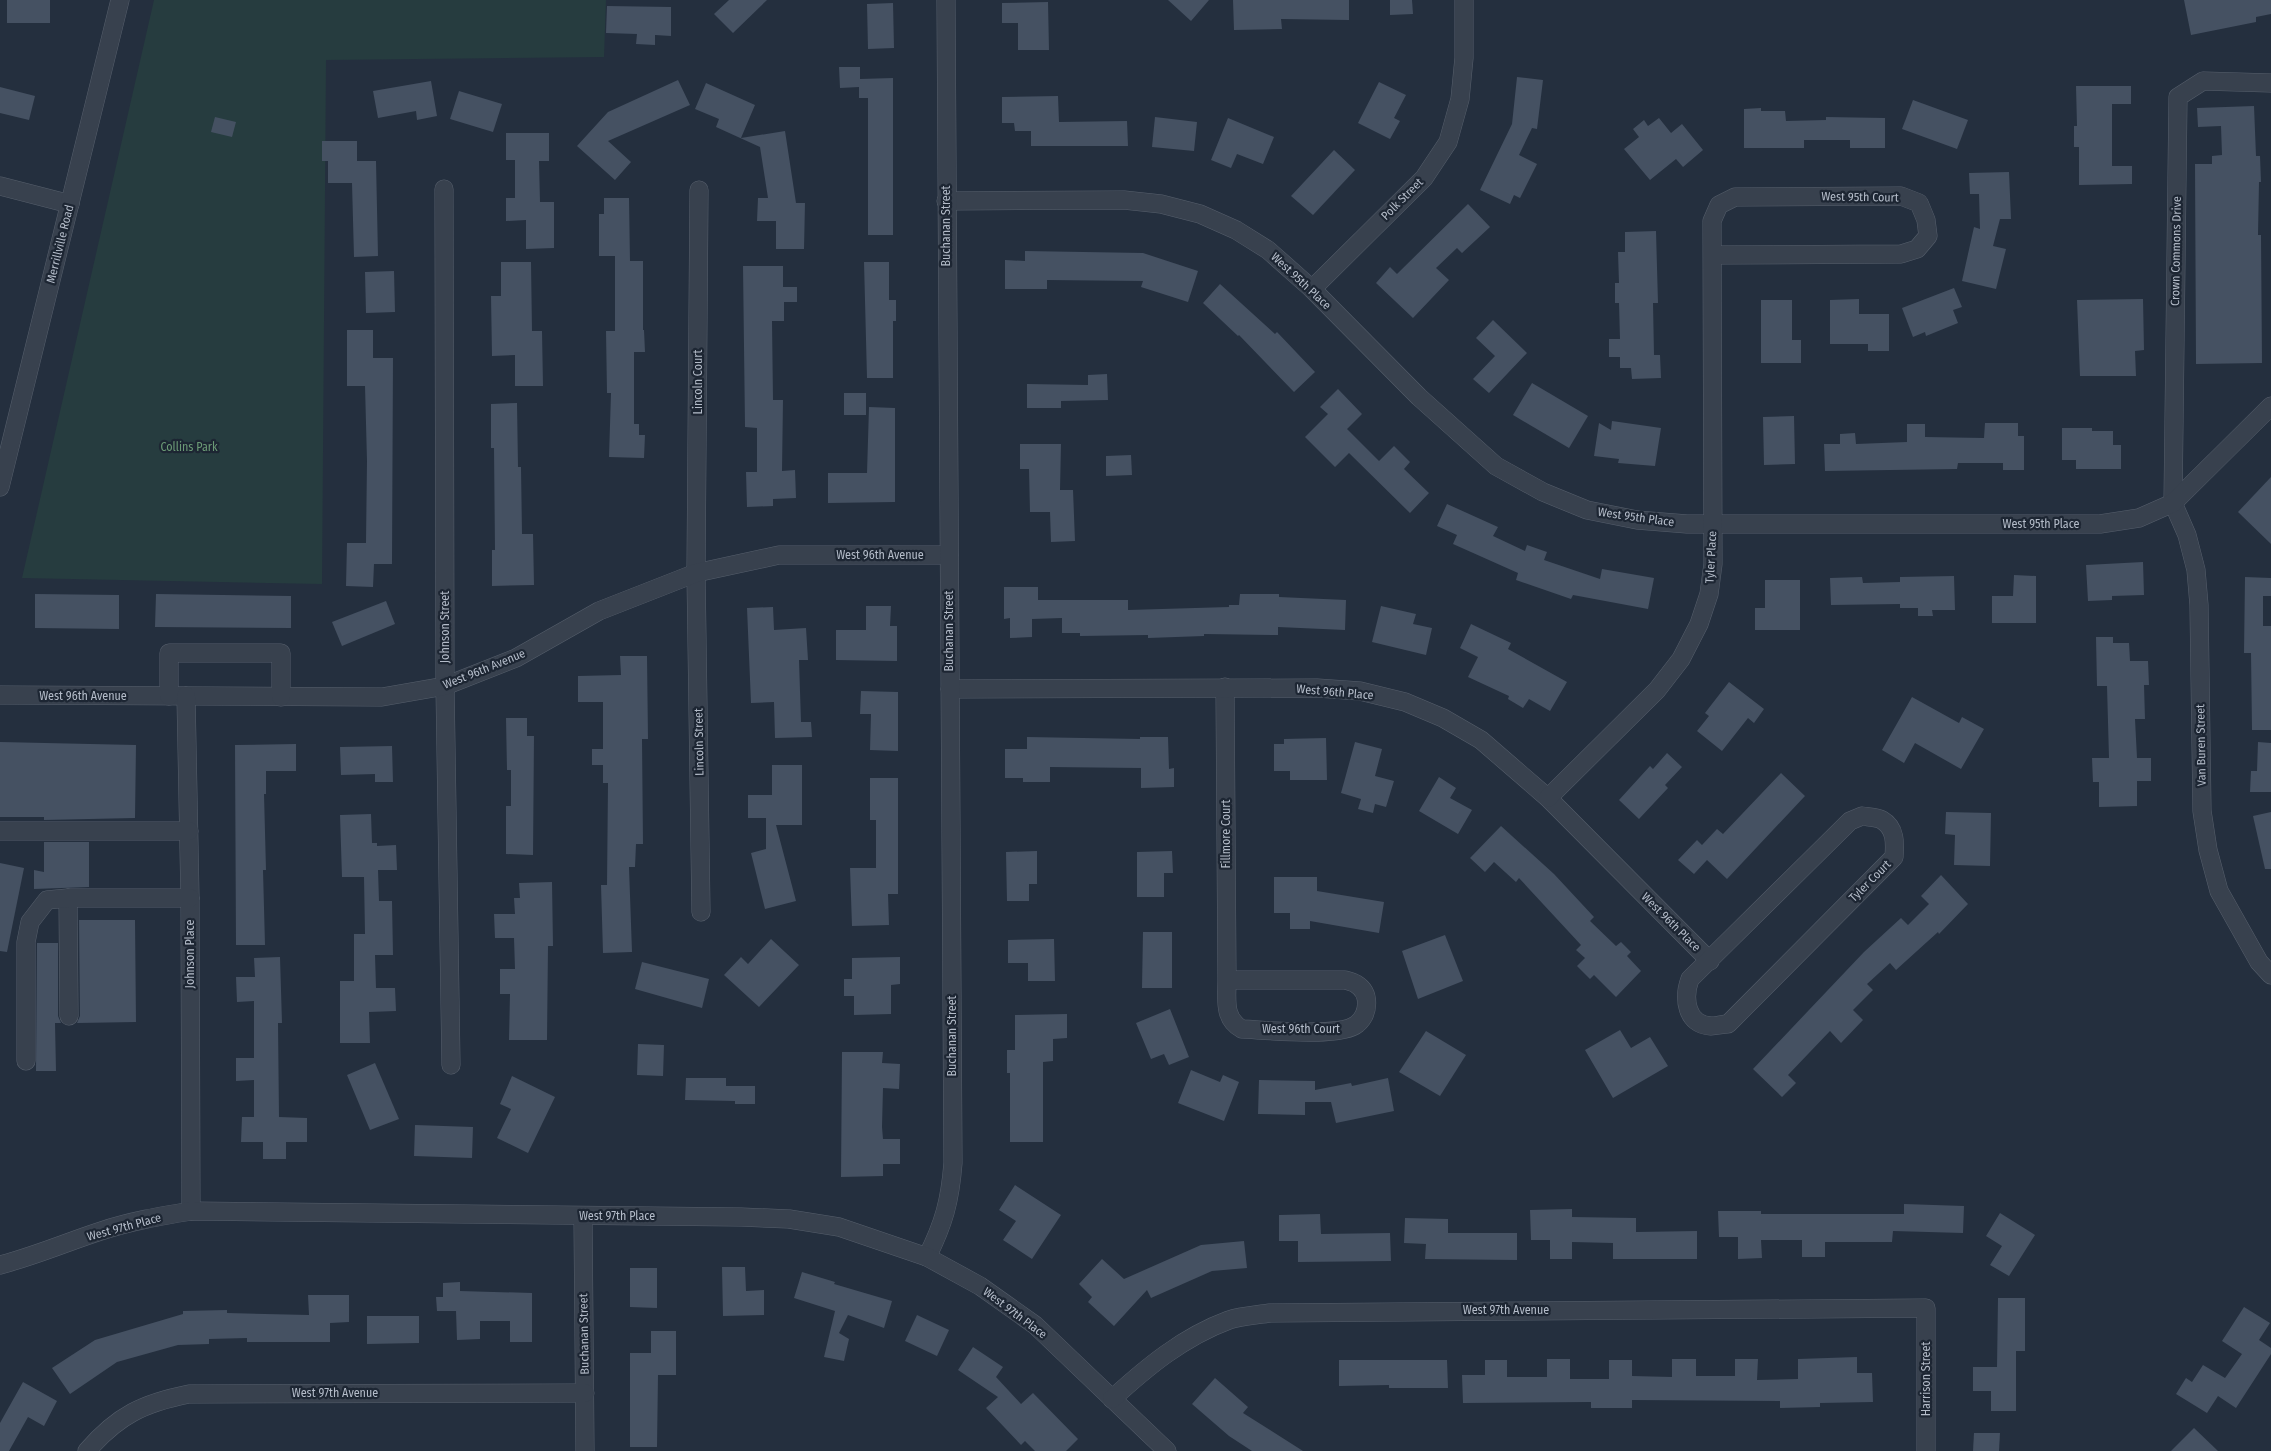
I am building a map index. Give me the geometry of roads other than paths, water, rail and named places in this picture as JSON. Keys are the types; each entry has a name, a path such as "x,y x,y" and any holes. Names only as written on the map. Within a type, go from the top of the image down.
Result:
{"street":[{"name":"Merrillville Road","path":"0,487 4,453 70,204 120,0"},
{"name":"Buchanan Street","path":"927,1257 943,1226 951,1188 953,1163 946,0"},
{"name":"Polk Street","path":"1312,289 1424,178 1448,142 1460,99 1464,58 1464,0"},
{"name":"Crown Commons Drive","path":"2173,503 2178,97 2203,81 2271,83"},
{"path":"0,186 70,204"},
{"name":"Johnson Street","path":"444,189 445,686 451,1064"},
{"name":"Lincoln Court","path":"696,573 699,190"},
{"name":"West 95th Court","path":"1901,196 1919,203 1926,220 1928,236 1917,249 1901,254 1713,256 1712,221 1719,205 1735,197 1901,196"},
{"name":"West 95th Place","path":"946,201 1124,200 1161,204 1200,214 1236,230 1268,250 1312,289 1418,397 1496,466 1543,492 1586,510 1637,520 1713,524 2100,524 2139,518 2173,503 2271,406"},
{"name":"Tyler Place","path":"1548,798 1657,690 1681,659 1699,624 1709,594 1713,564 1713,256"},
{"name":"Van Buren Street","path":"2173,503 2187,535 2196,570 2200,605 2202,811 2208,850 2219,891 2259,962 2271,975"},
{"name":"West 96th Avenue","path":"0,695 382,697 445,686 516,658 600,611 696,573 779,555 949,555"},
{"name":"Lincoln Street","path":"696,573 701,912"},
{"name":"Johnson Place","path":"191,1211 189,831 177,696 169,653 281,653 280,697"},
{"name":"Fillmore Court","path":"1225,687 1227,980"},
{"name":"West 96th Place","path":"950,689 1317,688 1360,691 1404,702 1443,718 1481,740 1548,798 1710,961"},
{"name":"Tyler Court","path":"1862,816 1882,820 1891,830 1896,842 1894,858 1728,1024 1710,1026 1694,1019 1686,1004 1685,992 1690,979 1710,961 1850,821 1862,816"},
{"path":"0,831 189,831"},
{"path":"26,1061 26,942 30,922 48,900 68,898 190,898"},
{"path":"68,898 69,1016"},
{"name":"West 96th Court","path":"1227,980 1345,980 1357,984 1365,993 1367,1005 1365,1016 1356,1025 1341,1031 1242,1029 1232,1024 1228,1013 1227,980"},
{"name":"West 97th Place","path":"0,1265 35,1256 101,1231 144,1218 191,1211 789,1219 838,1227 927,1257 980,1286 1035,1325 1167,1451"},
{"name":"Buchanan Street","path":"583,1216 585,1451"},
{"name":"West 97th Avenue","path":"1112,1399 1151,1363 1192,1336 1230,1320 1270,1313 1926,1308"},
{"name":"Harrison Street","path":"1926,1308 1926,1451"},
{"name":"West 97th Avenue","path":"92,1445 127,1415 157,1401 189,1394 585,1392"}],"park label":[{"name":"Collins Park","path":"189,447"}]}
